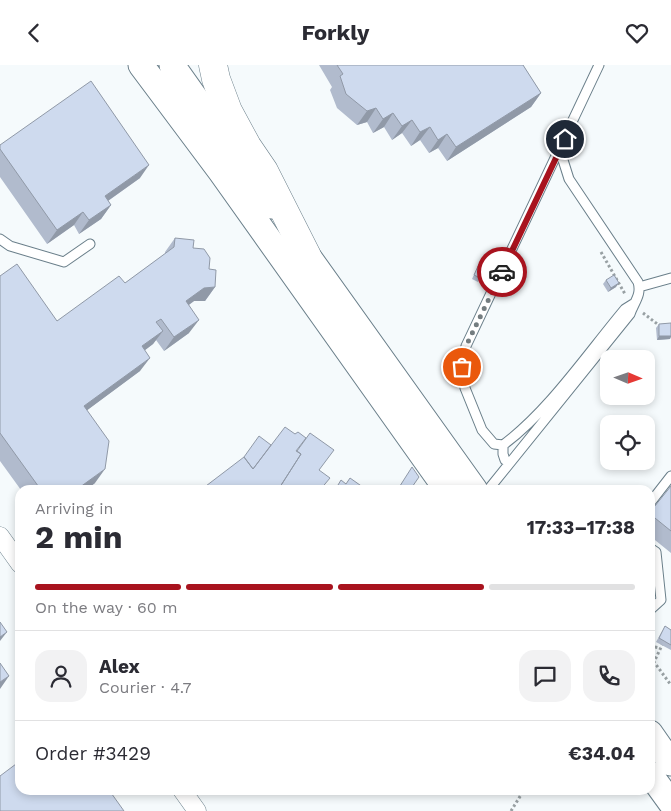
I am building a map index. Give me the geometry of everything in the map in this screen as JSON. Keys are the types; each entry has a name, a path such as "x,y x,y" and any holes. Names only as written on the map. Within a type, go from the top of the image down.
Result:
{"highway":[{"path":"213,65 228,111 247,146 264,171 307,255"}],"main road":[{"path":"141,65 220,172 443,485"},
{"path":"172,65 471,485"},
{"path":"655,740 671,763"},
{"path":"655,781 671,803"}],"street":[{"path":"0,536 15,557"},
{"path":"186,795 197,811"}],"lane":[{"path":"599,65 466,346 462,367 466,388 482,430 494,444 503,445 522,430 581,363 624,309 634,304"},
{"path":"492,485 630,314 638,296 638,282 569,179 564,159 565,139"},
{"path":"0,239 10,246 64,262 90,244"},
{"path":"639,287 671,278"},
{"path":"503,445 505,460"},
{"path":"655,497 671,476"},
{"path":"655,551 661,600 655,605"}],"path":[{"path":"598,247 634,304 663,329"},
{"path":"655,660 665,639"},
{"path":"655,647 660,648"},
{"path":"655,663 671,685"},
{"path":"511,811 521,795"}],"building":[{"path":"337,65 523,65 541,93 456,147 447,134 438,140 430,127 420,132 412,120 402,126 393,113 383,119 376,108 367,111 346,94 340,76 343,74"},
{"path":"91,81 149,165 105,196 111,205 89,220 83,212 57,230 0,149 0,145"},
{"path":"175,238 194,240 193,248 204,249 210,258 209,269 216,270 215,287 204,288 186,301 199,320 174,337 161,319 156,322 163,331 142,346 150,358 84,406 109,441 105,469 83,485 37,485 0,433 0,276 17,264 57,321 119,276 125,283 174,247"},
{"path":"479,264 485,267 480,278 474,275"},
{"path":"614,275 619,283 611,288 606,280"},
{"path":"671,323 671,336 659,336 659,324"},
{"path":"285,427 295,434 298,432 306,438 296,451 301,454 281,485 207,485 244,457 253,469"},
{"path":"310,433 334,450 319,470 330,478 324,485 281,485 301,454 297,451"},
{"path":"259,436 271,445 253,469 244,457"},
{"path":"412,467 419,477 413,485 401,485"},
{"path":"350,478 360,485 338,485 341,480 346,484"},
{"path":"671,486 671,531 655,518 655,506"},
{"path":"0,622 7,632 0,637"},
{"path":"665,626 671,630 671,645 659,638"},
{"path":"0,663 9,676 0,682"},
{"path":"15,765 15,795 113,795 124,811 0,811 0,776"}],"way so far":[{"path":"462,367 466,346 502,272"}],"route":[{"path":"502,272 565,139"}]}
